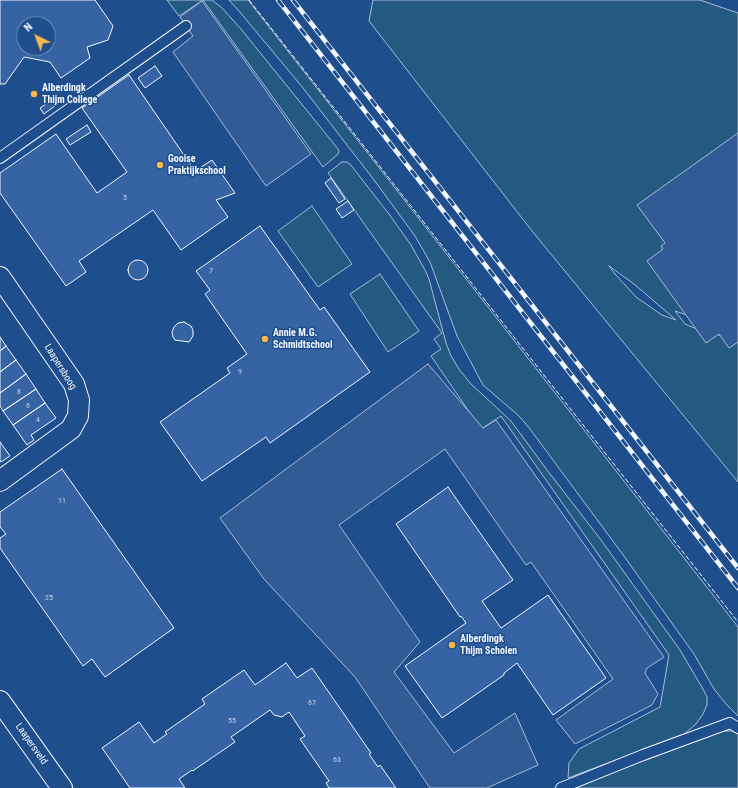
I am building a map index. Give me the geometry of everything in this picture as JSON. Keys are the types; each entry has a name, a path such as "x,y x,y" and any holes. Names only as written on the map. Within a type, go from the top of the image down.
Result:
{"street":[{"name":"Laapersboog","path":"0,277 74,384 79,400 78,416 71,429 0,481"},
{"name":"Laapersveld","path":"0,701 62,788"}],"lane":[{"path":"0,158 186,26"},
{"path":"561,788 730,723 738,728"}],"shaded area":[{"path":"167,0 203,0 179,16"},
{"path":"203,0 212,0 222,8 241,29 338,149 339,152 337,155 323,167"},
{"path":"229,0 248,0 738,627 738,716 714,689 694,654 530,429 519,416 483,385 457,336 430,262 415,236 303,88"},
{"path":"373,0 700,0 738,13 738,332 675,311 685,324 699,330 738,340 738,482 532,231 369,21","holes":["609,266 634,284 676,320 662,315 636,297"]},
{"path":"202,1 311,154 266,186 173,52 193,36 180,17"},
{"path":"738,133 738,342 729,348 719,334 706,343 647,261 663,249 661,246 665,243 637,205"},
{"path":"342,162 347,162 350,164 411,245 429,279 446,343 451,356 459,369 470,383 511,421 601,540 680,650 707,697 707,705 703,714 696,724 684,734 568,778 569,763 579,749 660,707 669,655 501,416 481,429 431,356 441,349 434,339 442,333 328,173"},
{"path":"312,206 352,264 318,287 278,231"},
{"path":"380,274 419,331 388,352 350,294"},
{"path":"428,364 483,428 496,420 664,657 647,668 645,673 658,694 652,705 575,744 556,720 613,679 531,562 526,565 445,449 339,525 420,642 394,672 454,753 515,713 538,765 487,788 430,788 355,677 264,579 220,518"},
{"path":"722,731 738,733 738,788 572,788"}],"building":[{"path":"0,0 95,0 113,26 108,40 87,47 90,58 61,78 50,62 24,57 5,84 0,84"},
{"path":"155,66 162,76 145,88 138,78"},
{"path":"129,75 195,171 212,160 235,193 216,200 228,217 181,250 153,210 79,261 86,272 66,286 0,193 0,173 56,134 97,193 127,172 82,108"},
{"path":"56,97 59,103 44,114 40,108"},
{"path":"87,125 91,132 70,145 66,139"},
{"path":"331,178 345,199 339,203 325,183"},
{"path":"348,201 354,210 342,218 336,209"},
{"path":"260,226 320,310 324,307 370,372 270,443 266,437 202,481 160,422 230,373 227,368 247,354 205,294 210,290 196,271"},
{"path":"138,260 145,263 148,270 145,277 138,280 131,277 128,270 131,263"},
{"path":"184,322 191,326 193,330 193,336 189,342 175,340 173,337 172,332 174,327 178,323"},
{"path":"0,337 6,346 0,351"},
{"path":"6,346 16,360 0,372 0,351"},
{"path":"16,360 26,374 0,393 0,372"},
{"path":"26,374 36,389 3,411 0,406 0,393"},
{"path":"36,389 45,403 13,425 3,411"},
{"path":"45,403 56,418 31,435 34,440 27,445 13,425"},
{"path":"0,442 10,456 1,462 0,461"},
{"path":"62,469 174,628 105,677 92,659 83,666 0,548 0,538 6,534 0,527 0,512"},
{"path":"448,487 513,580 482,601 501,628 548,595 606,678 553,715 517,663 504,673 504,675 442,718 405,666 466,623 461,616 460,617 396,524"},
{"path":"286,663 297,678 312,668 371,753 369,754 378,767 380,765 396,788 329,788 326,783 329,781 300,739 305,736 289,712 282,717 274,715 270,710 231,737 235,742 179,779 185,788 130,788 102,748 139,722 154,743 167,734 165,732 205,704 202,699 244,670 255,685"}],"railway":[{"path":"278,0 738,588"},
{"path":"293,0 738,568"}],"fence":[{"path":"249,0 738,622"}],"place":[{"name":"Alberdingk Thijm College","path":"34,94"},
{"name":"Gooise Praktijkschool","path":"160,165"},
{"name":"Annie M.G. Schmidtschool","path":"265,339"},
{"name":"Alberdingk Thijm Scholen","path":"452,645"}]}
